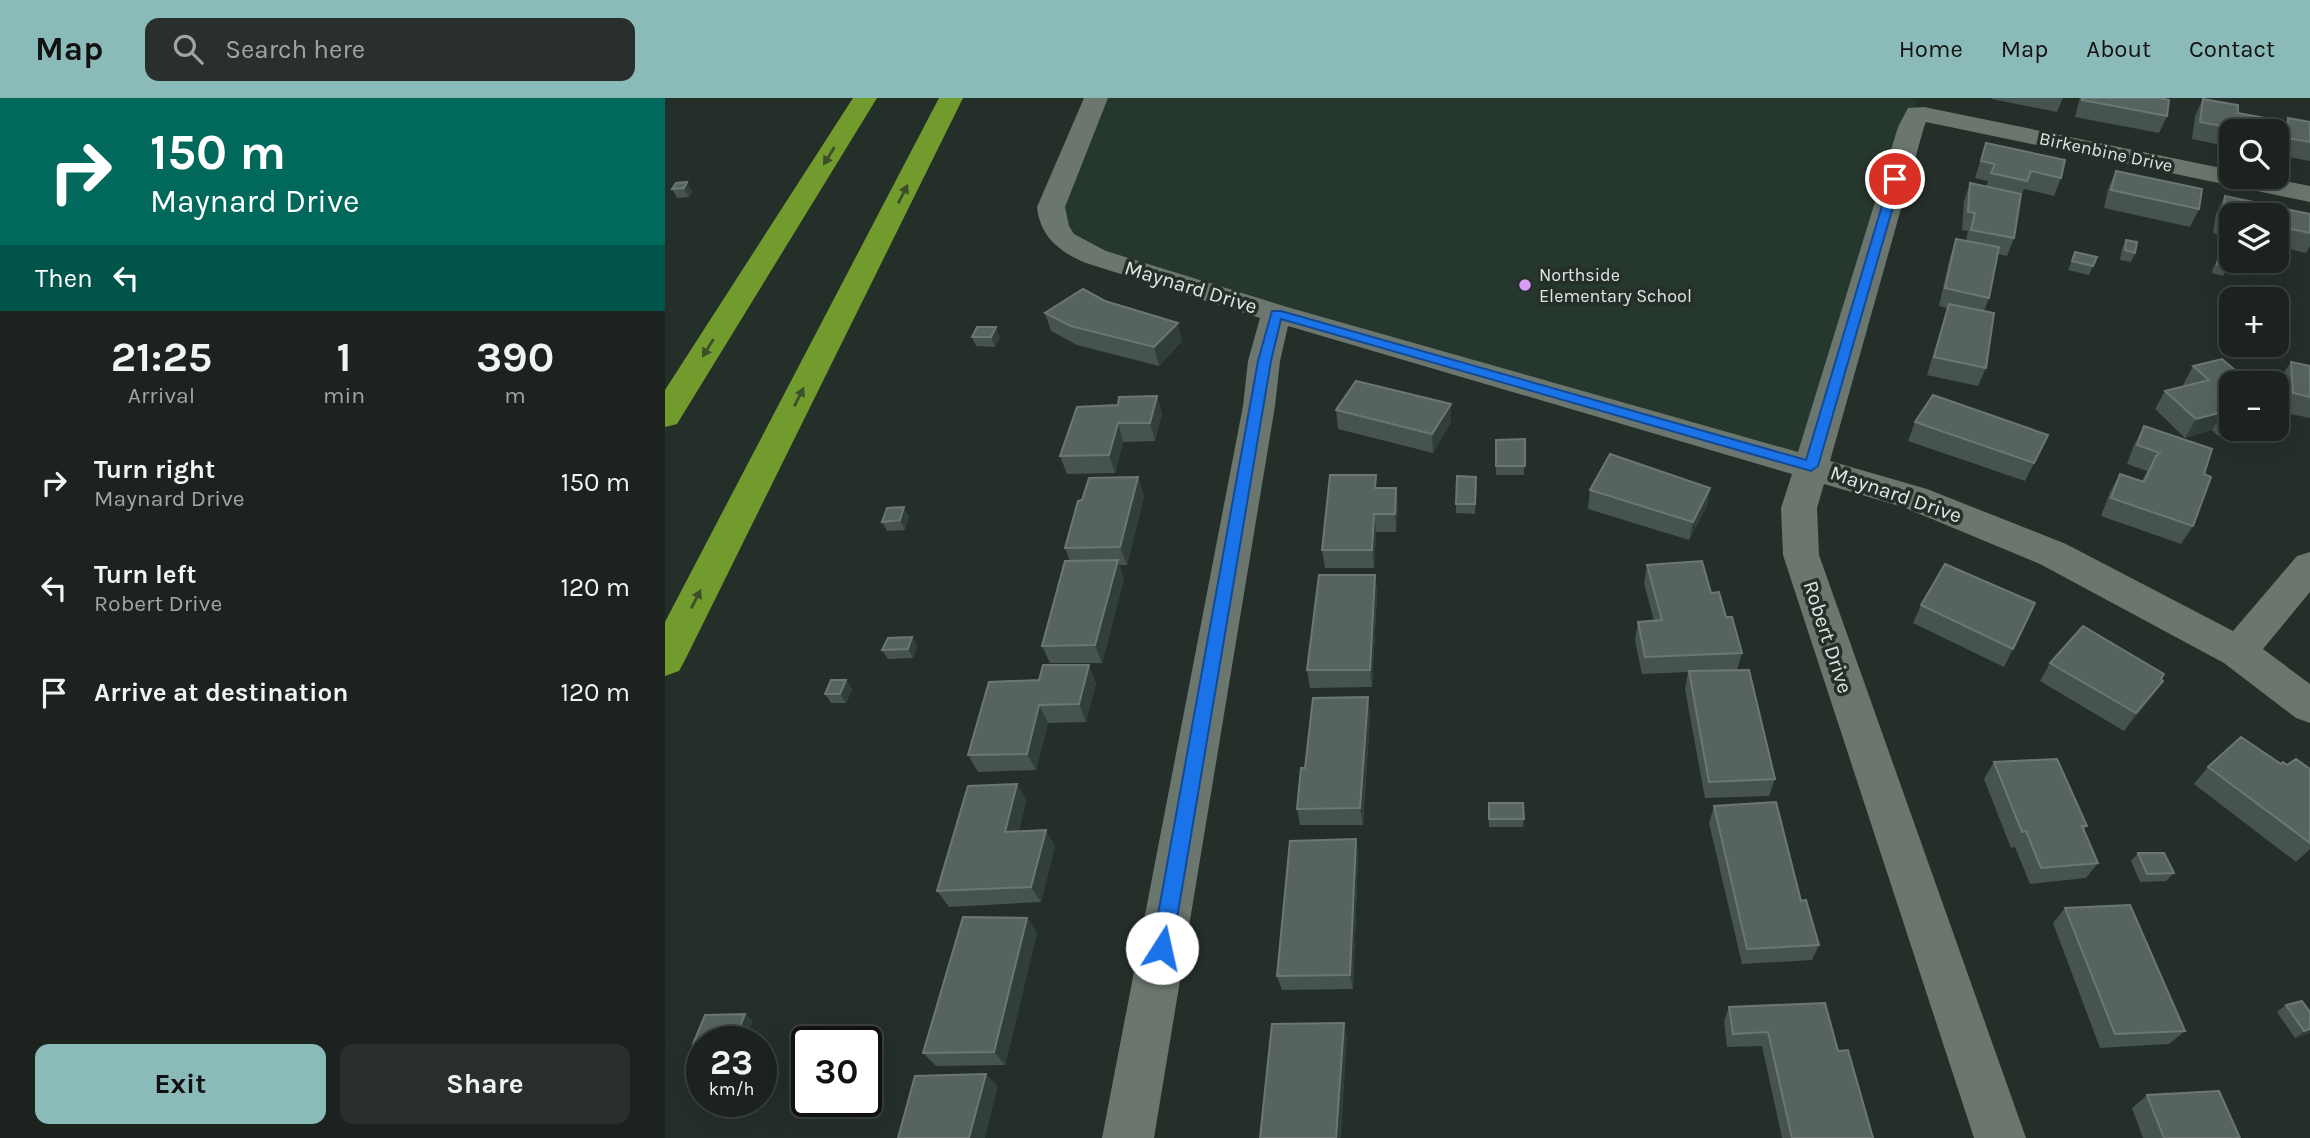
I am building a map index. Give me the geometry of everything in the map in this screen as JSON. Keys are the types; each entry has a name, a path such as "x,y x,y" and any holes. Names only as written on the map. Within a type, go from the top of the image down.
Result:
{"highway":[{"path":"665,416 865,98"},
{"path":"665,660 951,98"}],"street":[{"name":"Maynard Drive","path":"1096,98 1051,207 1051,219 1056,231 1070,246 1096,257 1276,313 1915,498 2029,543 2238,652 2310,706"},
{"name":"Birkenbine Drive","path":"1911,127 1917,113 1924,114 2310,194"},
{"name":"Robert Drive","path":"1911,127 1799,508 1801,555 2000,1138"},
{"path":"1128,1138 1257,419 1265,361 1276,313"},
{"path":"2238,652 2310,566"}],"shaded area":[{"name":"Northside Elementary School","path":"1096,98 1915,98 1917,113 1811,466 1096,257 1056,231"}],"building":[{"path":"2082,98 2159,98 2169,100 2167,116"},
{"path":"2203,99 2238,105 2238,113 2271,119 2219,119 2219,126 2200,122"},
{"path":"2288,119 2310,122 2310,142 2289,138"},
{"path":"1986,143 2065,160 2061,178 2031,171 2027,181 1991,173 1995,164 1981,161"},
{"path":"2116,171 2202,189 2199,209 2111,190"},
{"path":"687,182 684,188 672,189 676,183"},
{"path":"1970,183 2021,194 2014,238 1971,230 1975,213 1968,212"},
{"path":"2225,196 2258,203 2224,203"},
{"path":"2289,210 2310,214 2310,233 2289,229"},
{"path":"1956,239 1999,247 1989,298 1945,288"},
{"path":"2126,240 2137,242 2135,253 2125,250"},
{"path":"2075,252 2097,257 2093,266 2072,261"},
{"path":"1083,289 1105,301 1178,323 1154,347 1071,326 1045,313"},
{"path":"1949,304 1994,313 1986,368 1934,357"},
{"path":"977,327 996,327 991,337 972,337"},
{"path":"2222,359 2236,371 2219,371 2219,413 2196,419 2165,391 2209,380 2193,366"},
{"path":"2291,362 2310,366 2310,397 2293,393"},
{"path":"1356,381 1451,404 1432,434 1336,410"},
{"path":"1933,395 2048,435 2034,463 1915,422"},
{"path":"1157,396 1150,423 1118,423 1109,455 1060,456 1077,407 1118,405 1119,397"},
{"path":"2144,426 2212,449 2204,474 2211,477 2193,526 2111,498 2120,474 2144,482 2160,453 2137,445"},
{"path":"1525,439 1525,466 1496,466 1496,440"},
{"path":"1610,454 1710,488 1693,522 1590,490"},
{"path":"1330,475 1376,475 1375,488 1396,488 1395,514 1374,514 1372,550 1322,550"},
{"path":"1457,476 1476,477 1475,504 1456,504"},
{"path":"1138,477 1120,547 1065,548 1078,501 1082,500 1089,478"},
{"path":"904,507 900,520 882,522 887,508"},
{"path":"1118,560 1095,645 1042,646 1065,561"},
{"path":"1702,561 1711,593 1719,592 1726,617 1732,617 1742,653 1645,657 1638,622 1662,620 1647,565"},
{"path":"1945,564 2035,603 2013,649 1921,605"},
{"path":"1319,575 1375,575 1370,670 1307,670"},
{"path":"2083,626 2164,674 2161,679 2163,681 2136,713 2050,663"},
{"path":"912,637 908,649 882,650 888,638"},
{"path":"1043,665 1089,665 1079,704 1039,705 1027,754 968,755 989,682 1039,680"},
{"path":"1749,670 1775,779 1709,782 1689,671"},
{"path":"831,680 846,680 840,694 825,694"},
{"path":"1368,697 1360,808 1297,809 1313,698"},
{"path":"2241,737 2281,764 2283,762 2287,765 2296,759 2310,769 2310,843 2208,767"},
{"path":"2057,759 2087,826 2082,826 2098,863 2041,868 2026,831 2022,832 1994,762"},
{"path":"1017,784 1005,832 1046,830 1031,887 937,891 968,786"},
{"path":"1776,802 1801,901 1806,900 1819,945 1747,949 1714,806"},
{"path":"1489,803 1523,803 1524,819 1489,819"},
{"path":"1356,839 1350,975 1277,976 1290,841"},
{"path":"2138,853 2164,853 2174,873 2147,874"},
{"path":"2130,905 2185,1031 2115,1034 2065,908"},
{"path":"963,917 1027,918 994,1052 923,1053"},
{"path":"2302,1001 2310,1012 2310,1029 2304,1031 2286,1005"},
{"path":"1825,1003 1838,1051 1848,1050 1873,1138 1792,1138 1768,1032 1733,1034 1729,1007"},
{"path":"745,1014 740,1026 700,1026 705,1015"},
{"path":"1344,1023 1336,1138 1260,1138 1272,1024"},
{"path":"986,1074 969,1138 898,1138 915,1076"},
{"path":"2219,1091 2240,1138 2164,1138 2147,1095"}],"place":[{"name":"Northside Elementary School","path":"1525,285"}],"route":[{"path":"1162,948 1265,361 1276,313 1811,466 1895,179"}]}
